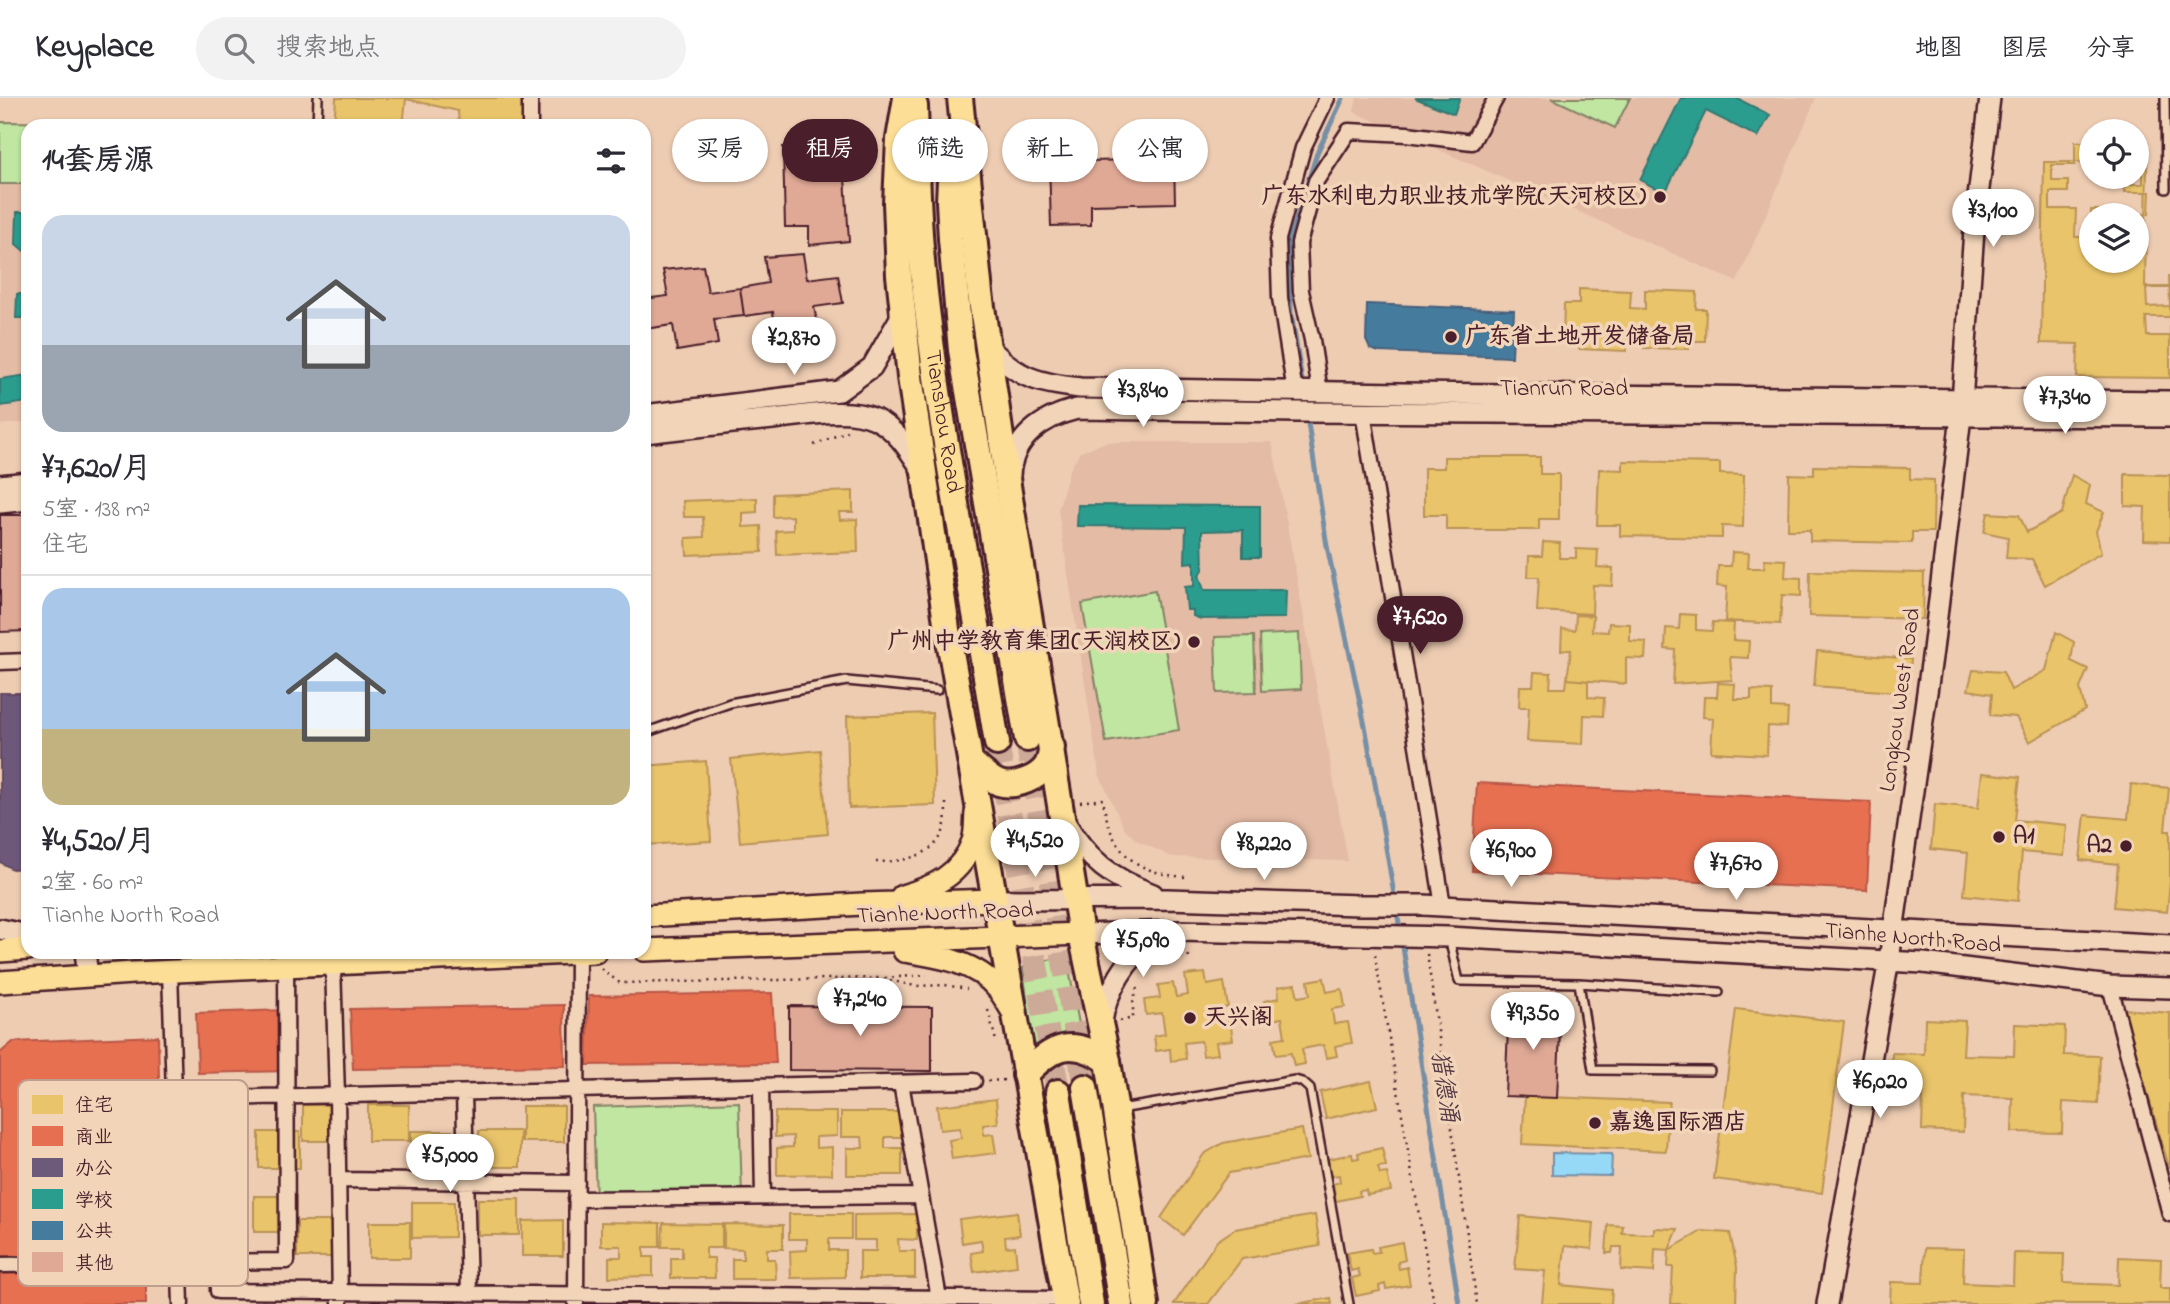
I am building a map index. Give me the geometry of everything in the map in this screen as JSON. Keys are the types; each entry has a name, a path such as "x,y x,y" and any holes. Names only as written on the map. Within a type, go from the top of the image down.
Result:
{"highway":[{"path":"906,98 897,169 899,275 910,377 947,629 1015,1016 1016,1078 1065,1302"},
{"name":"Tianshou Road","path":"915,98 920,244 925,293 997,743"},
{"name":"Tianshou Road","path":"954,98 949,201 954,290 1027,739"},
{"path":"961,98 974,246 1009,492 1082,934 1102,1024 1146,1304"},
{"path":"972,763 996,782 1018,783 1043,771 1048,764 1052,747"},
{"path":"1016,1078 1043,1056 1059,1048 1091,1050 1108,1061"},
{"path":"1085,1087 1121,1304"},
{"path":"1058,1092 1091,1304"}],"main road":[{"path":"862,904 922,890 940,883 954,870 973,840 976,812 972,763"},
{"name":"Tianhe North Road","path":"651,916 996,900"},
{"name":"Tianhe North Road","path":"651,950 1082,934"},
{"path":"856,944 957,961 997,988 1015,1016"},
{"path":"0,951 21,950"},
{"path":"0,984 88,976 444,959"}],"street":[{"path":"530,98 530,119"},
{"path":"1309,392 1280,298 1278,239 1303,148 1327,98"},
{"path":"1309,392 1312,340 1301,291 1300,243 1316,181 1349,131 1407,134 1472,142 1496,98"},
{"name":"Longkou West Road","path":"1827,1304 1889,960 1933,650 1962,406 1974,230 1990,98"},
{"path":"651,414 839,391 872,367 901,318 899,275"},
{"name":"Tianrun Road","path":"988,345 1001,360 1021,374 1045,384 1128,389 1962,406 2170,417"},
{"name":"Tianrun Road","path":"1009,492 1010,464 1020,443 1037,425 1056,414 1077,409 1363,412 1962,406 2170,401"},
{"path":"1363,412 1444,906"},
{"path":"651,432 849,413 873,418 895,433 926,476"},
{"path":"0,485 21,483"},
{"path":"0,503 21,501"},
{"path":"0,662 21,661"},
{"path":"1063,820 1078,844 1102,868 1132,886 1167,899"},
{"name":"Tianhe North Road","path":"996,900 1167,899 1423,905 2170,946"},
{"path":"0,929 21,934"},
{"path":"1102,1024 1103,1009 1108,997 1128,965 1153,940 1178,932"},
{"name":"Tianhe North Road","path":"1082,934 1178,932 1448,937 1889,960 2110,986 2170,988"},
{"path":"86,959 88,976"},
{"path":"248,1262 287,1261 286,959"},
{"path":"576,1300 578,959"},
{"path":"333,964 340,1298"},
{"path":"170,972 174,1080"},
{"path":"2110,986 2166,1188 2170,1214"},
{"path":"248,1097 974,1081"},
{"path":"901,1083 940,1301"},
{"path":"761,1086 763,1197"},
{"path":"464,1093 469,1294"},
{"path":"339,1180 576,1183"},
{"path":"576,1199 921,1196"},
{"path":"0,1265 18,1265"},
{"path":"181,1286 181,1304"},
{"path":"218,1286 218,1291 340,1298 469,1294 576,1300 1065,1302"}],"lane":[{"path":"317,119 318,98"},
{"path":"2165,98 2166,188"},
{"path":"651,731 730,703 847,681 937,690"},
{"path":"1448,937 1459,981 1579,983 1719,992"},
{"path":"1579,983 1593,1070 1710,1071"},
{"path":"1116,1110 1295,1080 1302,1082 1310,1089 1349,1304"}],"path":[{"path":"814,445 855,427"},
{"path":"1103,799 1108,827 1123,851 1151,872 1186,877"},
{"path":"876,862 904,860 926,852 936,843 944,827 946,801"},
{"path":"1371,934 1434,1304"},
{"path":"1425,936 1477,1304"},
{"path":"1147,971 1160,960 1189,956"},
{"path":"586,959 620,983 935,975"},
{"path":"1133,1018 1134,993 1142,977"},
{"path":"882,978 915,986 944,985 967,989"},
{"path":"983,1002 992,1022 996,1041"},
{"path":"974,1081 1016,1078"}],"shaded area":[{"name":"广东水利电力职业技术学院(天河校区)","path":"1357,98 1816,98 1737,282 1354,112"},
{"path":"0,122 21,122 21,423 0,425"},
{"name":"广州中学教育集团(天润校区)","path":"1106,442 1272,442 1348,861 1172,857 1136,840 1124,828 1099,774 1058,510 1069,471 1080,452"}],"green space":[{"path":"1551,98 1630,98 1615,128"},
{"path":"0,122 21,122 21,184 0,184"},
{"path":"1155,591 1179,730 1106,742 1082,604"},
{"path":"1299,633 1301,689 1262,691 1260,635"},
{"path":"1254,636 1256,692 1217,693 1215,637"},
{"path":"1059,958 1068,964 1081,1035 1060,1035 1033,1046 1023,968 1030,963"},
{"path":"739,1102 742,1196 596,1200 593,1107"}],"water":[{"path":"1552,1153 1612,1154 1611,1176 1552,1175"}],"building: 住宅":[{"path":"336,98 529,98 528,119 459,119 458,111 406,99 404,119 334,119"},
{"path":"2075,142 2079,142 2079,189 2150,192 2149,214 2149,203 2079,203 2079,237 2075,237 2076,209 2050,209 2050,192 2068,192 2068,181 2052,181 2052,165 2075,165"},
{"path":"2044,162 2079,162 2079,189 2147,189 2146,203 2079,203 2079,273 2145,273 2145,287 2170,287 2170,378 2077,377 2078,344 2041,343"},
{"path":"2146,288 2169,288 2170,306 2147,307"},
{"path":"1579,289 1631,291 1630,308 1645,309 1645,290 1697,292 1696,309 1706,309 1705,341 1689,341 1689,349 1644,348 1645,334 1627,334 1626,351 1579,349 1579,340 1563,339 1564,304 1579,304"},
{"path":"2146,317 2170,317 2170,336 2147,336"},
{"path":"1444,457 1540,457 1540,474 1559,474 1559,519 1539,519 1539,530 1446,530 1446,515 1424,515 1424,468 1444,468"},
{"path":"1623,461 1720,463 1720,474 1744,475 1743,527 1722,526 1722,538 1620,536 1620,525 1597,525 1599,469 1623,470"},
{"path":"1814,466 1910,468 1910,479 1934,480 1933,532 1912,532 1912,543 1810,541 1810,530 1788,530 1789,474 1814,475"},
{"path":"2125,474 2170,475 2170,541 2144,540 2145,507 2125,506"},
{"path":"2072,475 2090,485 2086,504 2104,512 2096,531 2101,553 2045,585 2032,559 2006,558 2008,537 1984,532 1988,513 2019,515 2027,532 2062,513"},
{"path":"853,491 853,512 839,512 840,520 857,519 858,552 777,555 776,531 793,530 793,516 773,517 773,494"},
{"path":"757,498 757,512 743,513 743,527 761,526 762,552 687,555 686,538 704,537 703,517 684,517 683,501"},
{"path":"1543,542 1560,543 1559,558 1576,558 1576,549 1598,550 1597,567 1613,568 1612,586 1593,585 1592,614 1537,611 1539,577 1528,577 1529,556 1542,556"},
{"path":"1732,552 1749,553 1748,568 1764,568 1765,559 1786,560 1785,577 1801,578 1801,596 1782,595 1780,624 1725,621 1727,587 1717,586 1718,566 1731,566"},
{"path":"1810,571 1924,573 1923,619 1809,616"},
{"path":"1680,614 1696,615 1696,630 1712,631 1713,622 1734,623 1733,640 1749,641 1748,658 1730,657 1732,680 1673,684 1675,650 1665,649 1666,628 1679,629"},
{"path":"1576,615 1593,616 1592,631 1608,632 1609,623 1630,624 1630,641 1646,642 1645,659 1626,658 1626,684 1567,679 1571,650 1561,650 1562,629 1575,630"},
{"path":"2056,632 2074,642 2071,661 2088,669 2080,688 2085,710 2029,742 2016,717 1990,715 1992,694 1968,690 1973,670 2003,672 2011,690 2046,670"},
{"path":"1817,651 1911,659 1908,693 1814,686"},
{"path":"1534,672 1551,673 1550,688 1566,688 1567,679 1588,681 1588,697 1604,698 1603,716 1584,715 1583,744 1527,741 1529,707 1519,707 1520,686 1533,686"},
{"path":"1718,683 1735,684 1734,699 1751,699 1751,690 1772,691 1772,708 1788,709 1787,727 1768,726 1767,755 1711,752 1713,718 1703,717 1704,697 1717,697"},
{"path":"932,713 935,805 849,808 847,716"},
{"path":"820,750 828,834 740,842 731,759"},
{"path":"706,761 711,841 651,845 651,765"},
{"name":"A1","path":"1982,773 2020,777 2015,820 2067,825 2064,856 2022,852 2018,901 1964,895 1968,853 1931,849 1935,804 1978,808"},
{"name":"A2","path":"2131,784 2169,788 2165,831 2170,831 2167,912 2114,907 2118,864 2080,860 2085,815 2128,819"},
{"name":"天兴阁","path":"1205,973 1207,985 1224,982 1228,1007 1215,1009 1217,1023 1230,1021 1233,1040 1216,1042 1218,1054 1203,1056 1201,1041 1184,1043 1186,1059 1171,1061 1170,1049 1156,1051 1154,1036 1165,1034 1162,1013 1146,1015 1144,1000 1160,998 1158,985 1173,983 1176,997 1188,995 1185,975"},
{"path":"1324,978 1327,992 1342,989 1345,1007 1332,1009 1334,1024 1348,1022 1352,1043 1335,1046 1337,1056 1326,1058 1323,1045 1302,1049 1305,1064 1294,1066 1291,1053 1276,1055 1273,1039 1285,1037 1282,1018 1267,1021 1264,1001 1279,998 1278,987 1295,984 1298,997 1310,995 1308,981"},
{"path":"771,999 772,1051 720,1052 719,1019 689,1019 690,1045 659,1046 658,1019 638,1020 639,1049 597,1050 596,1004"},
{"path":"891,1008 911,1008 921,1023 905,1036 905,1042 921,1050 923,1060 906,1068 891,1066 877,1052 853,1051 848,1063 833,1062 815,1055 813,1047 824,1040 825,1030 810,1021 816,1010 841,1009 853,1023 877,1023"},
{"path":"1736,1009 1844,1022 1822,1193 1714,1179"},
{"path":"2123,1009 2170,1013 2170,1167 2169,1167"},
{"path":"1925,1019 1965,1021 1963,1055 2014,1056 2015,1024 2065,1026 2064,1055 2100,1056 2098,1104 2063,1102 2062,1133 2012,1132 2013,1098 1964,1096 1963,1132 1922,1130 1923,1094 1890,1093 1892,1053 1924,1054"},
{"path":"1371,1081 1377,1107 1326,1119 1320,1092"},
{"name":"嘉逸国际酒店","path":"1525,1096 1669,1102 1666,1151 1522,1144"},
{"path":"996,1099 998,1123 983,1125 984,1135 993,1134 996,1153 952,1159 949,1140 961,1138 960,1128 940,1130 937,1106"},
{"path":"303,1105 344,1105 344,1141 303,1141"},
{"path":"368,1105 409,1105 409,1141 368,1141"},
{"path":"522,1106 564,1106 564,1142 522,1142"},
{"path":"775,1112 837,1112 837,1136 816,1137 816,1148 832,1147 832,1174 777,1175 777,1148 793,1147 793,1136 775,1137"},
{"path":"841,1112 903,1112 903,1137 885,1137 885,1148 902,1148 902,1175 847,1175 847,1148 863,1148 862,1137 841,1137"},
{"path":"1302,1129 1308,1159 1229,1173 1183,1235 1161,1218 1204,1154 1223,1143"},
{"path":"411,1131 452,1131 452,1167 411,1167"},
{"path":"479,1131 520,1131 520,1167 479,1167"},
{"path":"259,1132 300,1132 300,1168 259,1168"},
{"path":"1382,1148 1386,1166 1378,1167 1380,1174 1387,1173 1391,1191 1367,1195 1366,1190 1359,1191 1360,1196 1336,1201 1333,1184 1340,1182 1339,1175 1331,1176 1328,1159 1352,1154 1353,1159 1359,1158 1358,1153"},
{"path":"254,1196 296,1196 296,1232 254,1232"},
{"path":"478,1199 519,1199 519,1235 478,1235"},
{"path":"412,1202 454,1202 454,1237 412,1238"},
{"path":"1017,1212 1020,1235 1005,1237 1006,1247 1015,1246 1017,1266 974,1272 971,1253 983,1251 981,1240 962,1243 959,1219"},
{"path":"789,1214 851,1214 851,1239 829,1239 829,1250 845,1250 845,1277 791,1278 790,1251 807,1250 807,1239 789,1239"},
{"path":"917,1214 917,1240 898,1239 899,1251 915,1251 915,1278 860,1278 860,1251 876,1251 876,1240 854,1240 854,1215"},
{"path":"1315,1215 1320,1246 1242,1259 1208,1304 1174,1304 1217,1241 1235,1229"},
{"path":"1520,1216 1594,1223 1592,1249 1565,1246 1561,1285 1612,1290 1611,1304 1542,1304 1545,1271 1515,1269"},
{"path":"563,1220 563,1256 522,1256 522,1221"},
{"path":"297,1221 339,1221 339,1257 297,1257"},
{"path":"369,1222 410,1222 410,1258 369,1258"},
{"path":"601,1222 660,1223 660,1247 644,1247 644,1257 653,1257 653,1276 609,1277 609,1257 621,1257 621,1246 601,1246"},
{"path":"663,1223 722,1224 722,1248 706,1248 706,1258 714,1258 715,1278 671,1278 671,1258 682,1258 682,1247 662,1247"},
{"path":"724,1224 783,1225 783,1249 767,1249 767,1259 775,1259 776,1279 732,1279 732,1259 743,1259 743,1249 724,1248"},
{"path":"1608,1225 1623,1226 1622,1233 1654,1234 1654,1228 1678,1229 1669,1250 1655,1249 1654,1272 1621,1270 1622,1247 1613,1247 1612,1253 1606,1253"},
{"path":"1702,1231 1730,1233 1737,1267 1736,1304 1671,1304 1673,1267 1668,1267 1669,1250"},
{"path":"1402,1242 1405,1260 1398,1262 1399,1269 1407,1267 1410,1285 1386,1289 1385,1284 1379,1286 1380,1291 1356,1296 1352,1278 1360,1276 1358,1269 1351,1271 1347,1253 1371,1249 1372,1253 1379,1252 1378,1247"},
{"path":"1925,1248 1964,1249 1963,1283 2013,1285 2014,1253 2064,1254 2063,1283 2118,1285 2119,1257 2161,1259 2160,1288 2170,1288 2170,1304 1890,1304 1891,1282 1923,1283"},
{"path":"1331,1298 1332,1304 1296,1304"}],"building: 商业":[{"path":"1477,783 1871,802 1867,890 1472,871"},
{"path":"772,993 776,1063 587,1065 589,996"},
{"path":"564,1005 565,1066 353,1069 350,1009"},
{"path":"287,1010 289,1071 198,1073 196,1013"},
{"path":"158,1036 159,1080 18,1080 18,1286 146,1286 146,1304 0,1304 0,1053 13,1042"}],"building: 办公":[{"path":"0,693 21,693 21,868 12,869 0,862"}],"building: 学校":[{"path":"1415,98 1460,98 1454,114"},
{"path":"1681,98 1736,98 1770,115 1758,137 1706,111 1665,193 1640,180"},
{"path":"17,212 21,212 21,248 16,244"},
{"path":"17,294 21,294 21,318 16,318"},
{"path":"21,376 21,403 0,406 0,379"},
{"path":"1078,505 1260,506 1260,557 1243,557 1243,530 1202,531 1203,570 1199,575 1204,590 1286,590 1285,618 1201,619 1193,616 1193,610 1187,610 1185,587 1194,586 1194,562 1185,563 1186,527 1077,526"}],"building: 公共":[{"path":"1367,304 1514,310 1512,357 1379,352 1370,349 1366,340"}],"building: 其他":[{"path":"1112,160 1112,182 1175,182 1175,203 1091,205 1091,225 1051,226 1050,182 1098,182 1098,161"},
{"path":"784,182 845,182 849,241 809,245 809,227 785,227"},
{"path":"803,254 807,279 838,275 843,303 814,307 819,332 777,338 773,312 744,316 740,288 768,283 764,257"},
{"path":"703,266 708,292 740,288 744,316 714,319 718,344 677,351 673,325 651,328 651,298 668,296 663,270"},
{"path":"0,515 21,515 21,631 0,632"},
{"path":"789,1006 932,1007 932,1071 789,1070"},
{"path":"1509,1007 1561,1009 1557,1098 1505,1096"}],"waterway":[{"path":"1303,387 1291,312 1289,242 1317,153 1343,98"},
{"path":"1307,417 1327,546 1366,731 1395,900"},
{"name":"猎德涌","path":"1397,910 1400,931"},
{"name":"猎德涌","path":"1402,941 1459,1304"}],"tunnel":[{"path":"1027,739 1085,1087"},
{"path":"997,743 1058,1092"}],"place":[{"name":"广东水利电力职业技术学院(天河校区)","path":"1660,197"},
{"name":"广东省土地开发储备局","path":"1451,337"},
{"name":"广州中学教育集团(天润校区)","path":"1194,642"},
{"name":"A1","path":"1999,837"},
{"name":"A2","path":"2126,846"},
{"name":"天兴阁","path":"1190,1018"},
{"name":"嘉逸国际酒店","path":"1595,1123"}]}
